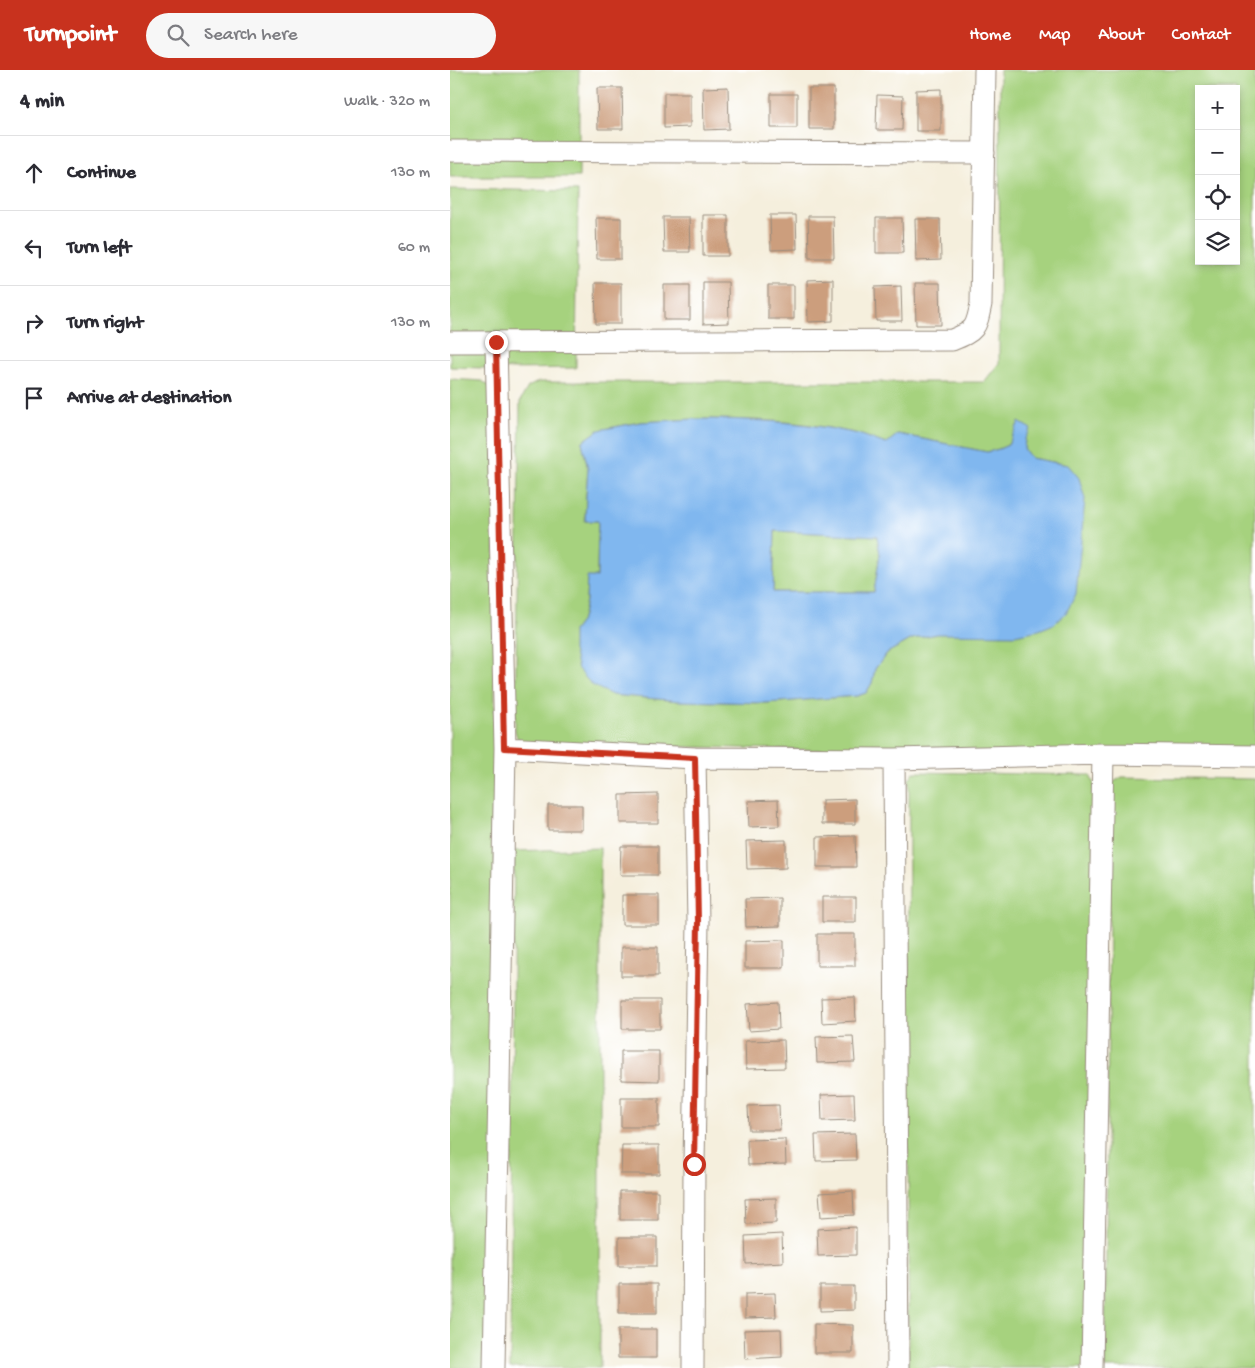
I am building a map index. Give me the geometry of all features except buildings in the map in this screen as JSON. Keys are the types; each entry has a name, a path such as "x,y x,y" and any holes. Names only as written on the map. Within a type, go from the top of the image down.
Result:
{"street":[{"path":"450,342 952,340 970,332 978,321 981,304 985,70"},
{"path":"450,151 984,153"},
{"path":"494,1368 504,748 496,342"},
{"path":"504,748 695,758 894,759 1103,754 1255,756"},
{"path":"1092,1368 1103,754"},
{"path":"693,1368 698,922 695,758"},
{"path":"894,759 898,1368"}],"green space":[{"path":"450,70 579,70 579,177 450,177"},
{"path":"1000,70 1255,70 1255,760 519,743 515,731 520,401 528,387 538,382 984,382 999,363","holes":["695,419 753,420 830,428 854,433 886,444 898,434 987,452 1008,445 1019,422 1025,439 1024,449 1031,458 1068,465 937,634 912,639 887,653 875,669 872,683 866,693 857,696 766,703 680,701 612,695 573,631 582,619 586,601 587,578 597,577 598,521 585,521 588,469 582,442 599,430 640,422"]},
{"path":"450,189 578,191 576,368 450,367"},
{"path":"450,379 482,381 494,389 497,1368 450,1368"},
{"path":"775,531 877,536 880,554 874,592 773,592"},
{"path":"914,772 1090,775 1095,787 1090,1368 908,1368 909,779"},
{"path":"1122,777 1255,779 1255,1368 1105,1368 1110,797 1112,783"},
{"path":"600,848 600,1368 510,1368 514,851"}],"water":[{"path":"695,419 773,421 830,428 854,433 886,444 898,434 987,452 1008,445 1019,422 1031,429 1025,439 1024,449 1031,458 1068,465 1079,478 1085,499 1076,594 1066,613 1054,624 1039,630 1015,635 937,634 912,639 887,653 875,669 872,683 866,693 857,696 766,703 680,701 612,695 592,685 578,669 573,650 573,631 582,619 586,601 587,577 597,577 598,521 585,521 588,469 582,442 599,430 640,422","holes":["775,531 877,536 880,554 874,592 773,592"]}],"route":[{"path":"496,342 504,748 695,758 698,922 694,1164"}]}
